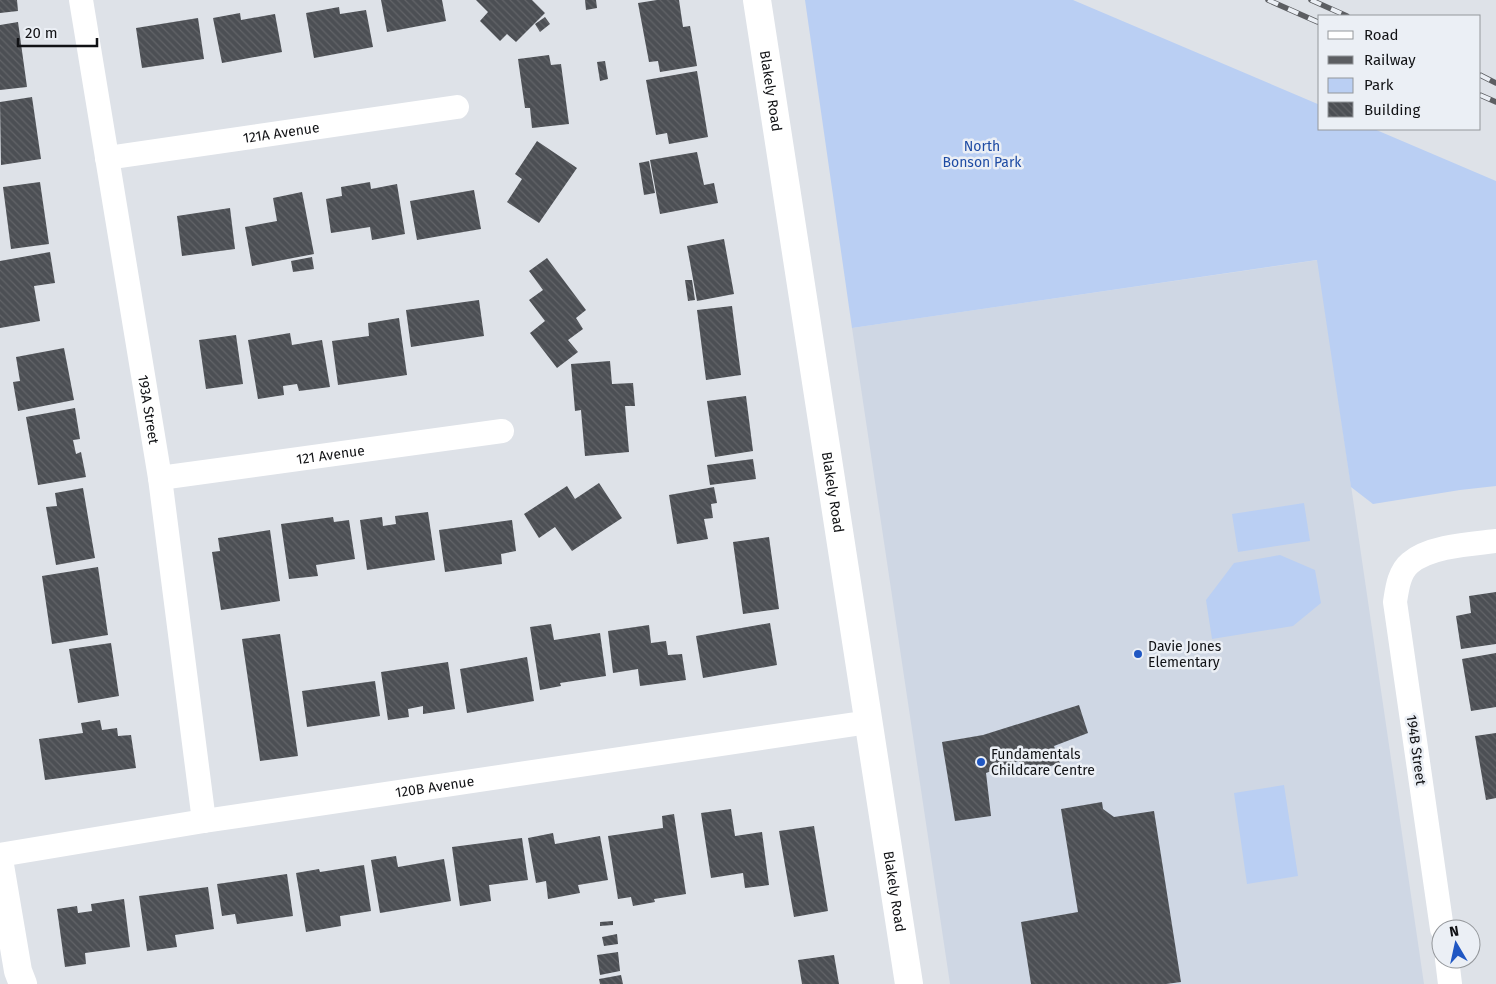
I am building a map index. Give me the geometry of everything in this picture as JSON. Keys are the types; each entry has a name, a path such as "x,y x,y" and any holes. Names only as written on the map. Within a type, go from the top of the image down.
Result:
{"street":[{"name":"193A Street","path":"81,0 160,478 204,821"},
{"name":"Blakely Road","path":"757,0 909,984"},
{"name":"121A Avenue","path":"107,158 457,107"},
{"name":"121 Avenue","path":"160,478 502,431"},
{"name":"194B Street","path":"1441,919 1395,602 1403,572 1410,563 1425,554 1446,548 1496,541"},
{"name":"120B Avenue","path":"0,855 204,821 869,722"},
{"path":"0,865 19,980"},
{"path":"1448,969 1450,984"}],"shaded area":[{"name":"Davie Jones Elementary","path":"1318,260 1424,984 950,984 852,328"}],"green space":[{"name":"North Bonson Park","path":"805,0 1073,0 1318,104 1318,130 1376,130 1496,181 1496,486 1373,504 1351,487 1317,260 852,328"},
{"path":"1304,503 1310,541 1238,552 1232,514"},
{"path":"1280,555 1315,570 1321,603 1293,626 1212,639 1206,600 1234,563"},
{"path":"1284,785 1298,876 1247,884 1234,793"}],"building":[{"path":"0,0 17,0 18,11 0,13"},
{"path":"381,0 442,0 446,21 387,32"},
{"path":"476,0 532,0 545,13 516,42 507,34 500,41 480,21 488,12"},
{"path":"585,0 596,0 597,8 586,10"},
{"path":"657,0 679,0 683,27 690,26 697,66 660,72 658,61 649,62 638,3"},
{"path":"339,7 340,14 366,10 373,47 314,58 306,13"},
{"path":"240,13 241,20 275,14 282,52 222,63 213,18"},
{"path":"545,17 550,24 540,32 535,24"},
{"path":"198,18 204,59 142,68 136,28"},
{"path":"18,22 27,87 0,90 0,25"},
{"path":"549,55 551,65 561,64 569,124 532,128 530,108 525,108 518,59"},
{"path":"605,61 608,79 600,81 597,62"},
{"path":"697,71 708,137 669,144 667,133 656,135 646,80"},
{"path":"32,97 41,159 1,165 0,102"},
{"path":"537,141 577,168 539,223 507,202 522,179 515,174"},
{"path":"697,152 704,185 714,183 718,203 660,214 650,160"},
{"path":"649,161 655,193 644,195 639,163"},
{"path":"40,182 49,244 11,249 3,187"},
{"path":"370,182 371,189 397,184 405,234 372,240 370,227 331,233 326,199 342,196 341,187"},
{"path":"474,190 481,229 417,240 410,201"},
{"path":"302,192 314,254 252,266 245,227 277,221 273,198"},
{"path":"230,208 235,249 182,256 177,216"},
{"path":"724,239 734,294 697,301 687,246"},
{"path":"50,252 55,283 34,286 40,321 0,328 0,261"},
{"path":"312,257 314,269 293,272 291,261"},
{"path":"547,258 586,310 576,318 583,329 568,340 578,352 557,368 530,333 545,321 529,300 543,290 529,271"},
{"path":"685,280 692,280 695,300 688,301"},
{"path":"479,300 484,336 411,347 406,310"},
{"path":"732,306 741,375 706,380 697,310"},
{"path":"399,318 407,375 338,385 332,341 369,336 368,323"},
{"path":"290,333 292,345 322,340 330,387 299,391 297,384 283,386 284,395 258,399 248,340"},
{"path":"236,335 243,384 206,389 199,340"},
{"path":"64,348 74,400 18,411 13,382 20,381 16,357"},
{"path":"610,361 612,384 633,383 635,406 625,406 629,452 585,456 581,410 575,411 571,364"},
{"path":"746,396 753,451 715,457 707,401"},
{"path":"75,408 80,439 73,440 76,454 81,452 86,477 38,485 26,417"},
{"path":"753,459 756,479 710,485 707,465"},
{"path":"599,483 622,518 572,551 555,527 539,538 524,514 567,486 575,499"},
{"path":"714,487 717,503 711,504 713,518 704,519 708,539 677,544 669,495"},
{"path":"83,488 95,558 56,565 46,507 57,506 55,493"},
{"path":"428,512 435,560 367,570 360,520 382,517 383,526 396,524 395,516"},
{"path":"333,517 334,522 349,520 355,559 316,565 318,576 289,579 281,524"},
{"path":"512,520 516,551 501,554 502,564 445,572 439,530"},
{"path":"270,530 280,601 221,610 212,552 220,551 218,538"},
{"path":"769,537 779,609 743,614 733,542"},
{"path":"98,567 108,635 52,644 42,576"},
{"path":"1496,592 1496,644 1461,649 1456,616 1471,613 1469,596"},
{"path":"770,623 777,665 703,678 696,636"},
{"path":"551,624 554,640 600,633 606,676 560,683 561,686 540,690 530,627"},
{"path":"649,625 651,643 666,641 668,655 682,654 686,680 640,686 638,669 613,673 608,631"},
{"path":"280,634 298,756 260,761 242,639"},
{"path":"111,643 119,696 78,703 69,649"},
{"path":"1496,653 1496,707 1471,711 1462,659"},
{"path":"527,657 534,701 467,713 460,669"},
{"path":"448,662 455,709 423,714 423,706 408,709 409,717 388,720 381,672"},
{"path":"375,681 380,716 307,727 302,691"},
{"name":"Fundamentals Childcare Centre","path":"1079,705 1088,733 1054,746 1060,763 1023,775 1019,761 986,773 991,816 955,821 942,742 983,735"},
{"path":"100,720 102,730 117,728 118,736 131,735 136,768 45,780 39,739 83,733 81,723"},
{"path":"1496,733 1496,798 1486,800 1475,736"},
{"path":"1102,802 1103,809 1114,817 1154,811 1181,982 1166,984 1031,984 1021,922 1078,912 1061,809"},
{"path":"731,809 735,836 762,832 769,885 745,888 743,873 711,878 701,813"},
{"path":"674,814 686,894 654,899 655,902 633,906 631,897 618,899 608,836 663,828 662,816"},
{"path":"814,826 828,911 794,917 779,831"},
{"path":"553,833 555,844 600,836 608,880 578,885 580,893 548,899 546,881 536,883 528,838"},
{"path":"522,838 528,880 489,885 491,901 460,906 452,847"},
{"path":"396,856 398,867 444,859 451,901 380,913 371,860"},
{"path":"364,865 371,911 340,916 341,926 306,932 296,873 319,869 320,872"},
{"path":"287,874 293,916 237,924 235,914 222,916 217,884"},
{"path":"208,887 214,929 175,935 177,947 147,951 139,896"},
{"path":"124,899 130,947 85,953 86,964 65,967 57,909 77,906 78,913 92,911 91,904"},
{"path":"613,921 613,925 600,926 600,922"},
{"path":"617,934 618,944 604,946 602,937"},
{"path":"618,952 620,971 600,975 597,955"},
{"path":"834,955 839,984 802,984 798,960"},
{"path":"621,975 623,984 600,984 599,979"}],"railway":[{"path":"1268,0 1318,22"},
{"path":"1311,0 1345,15"},
{"path":"1481,76 1496,83"},
{"path":"1481,95 1496,102"}],"place":[{"name":"Davie Jones Elementary","path":"1138,654"},
{"name":"Fundamentals Childcare Centre","path":"981,762"}]}
